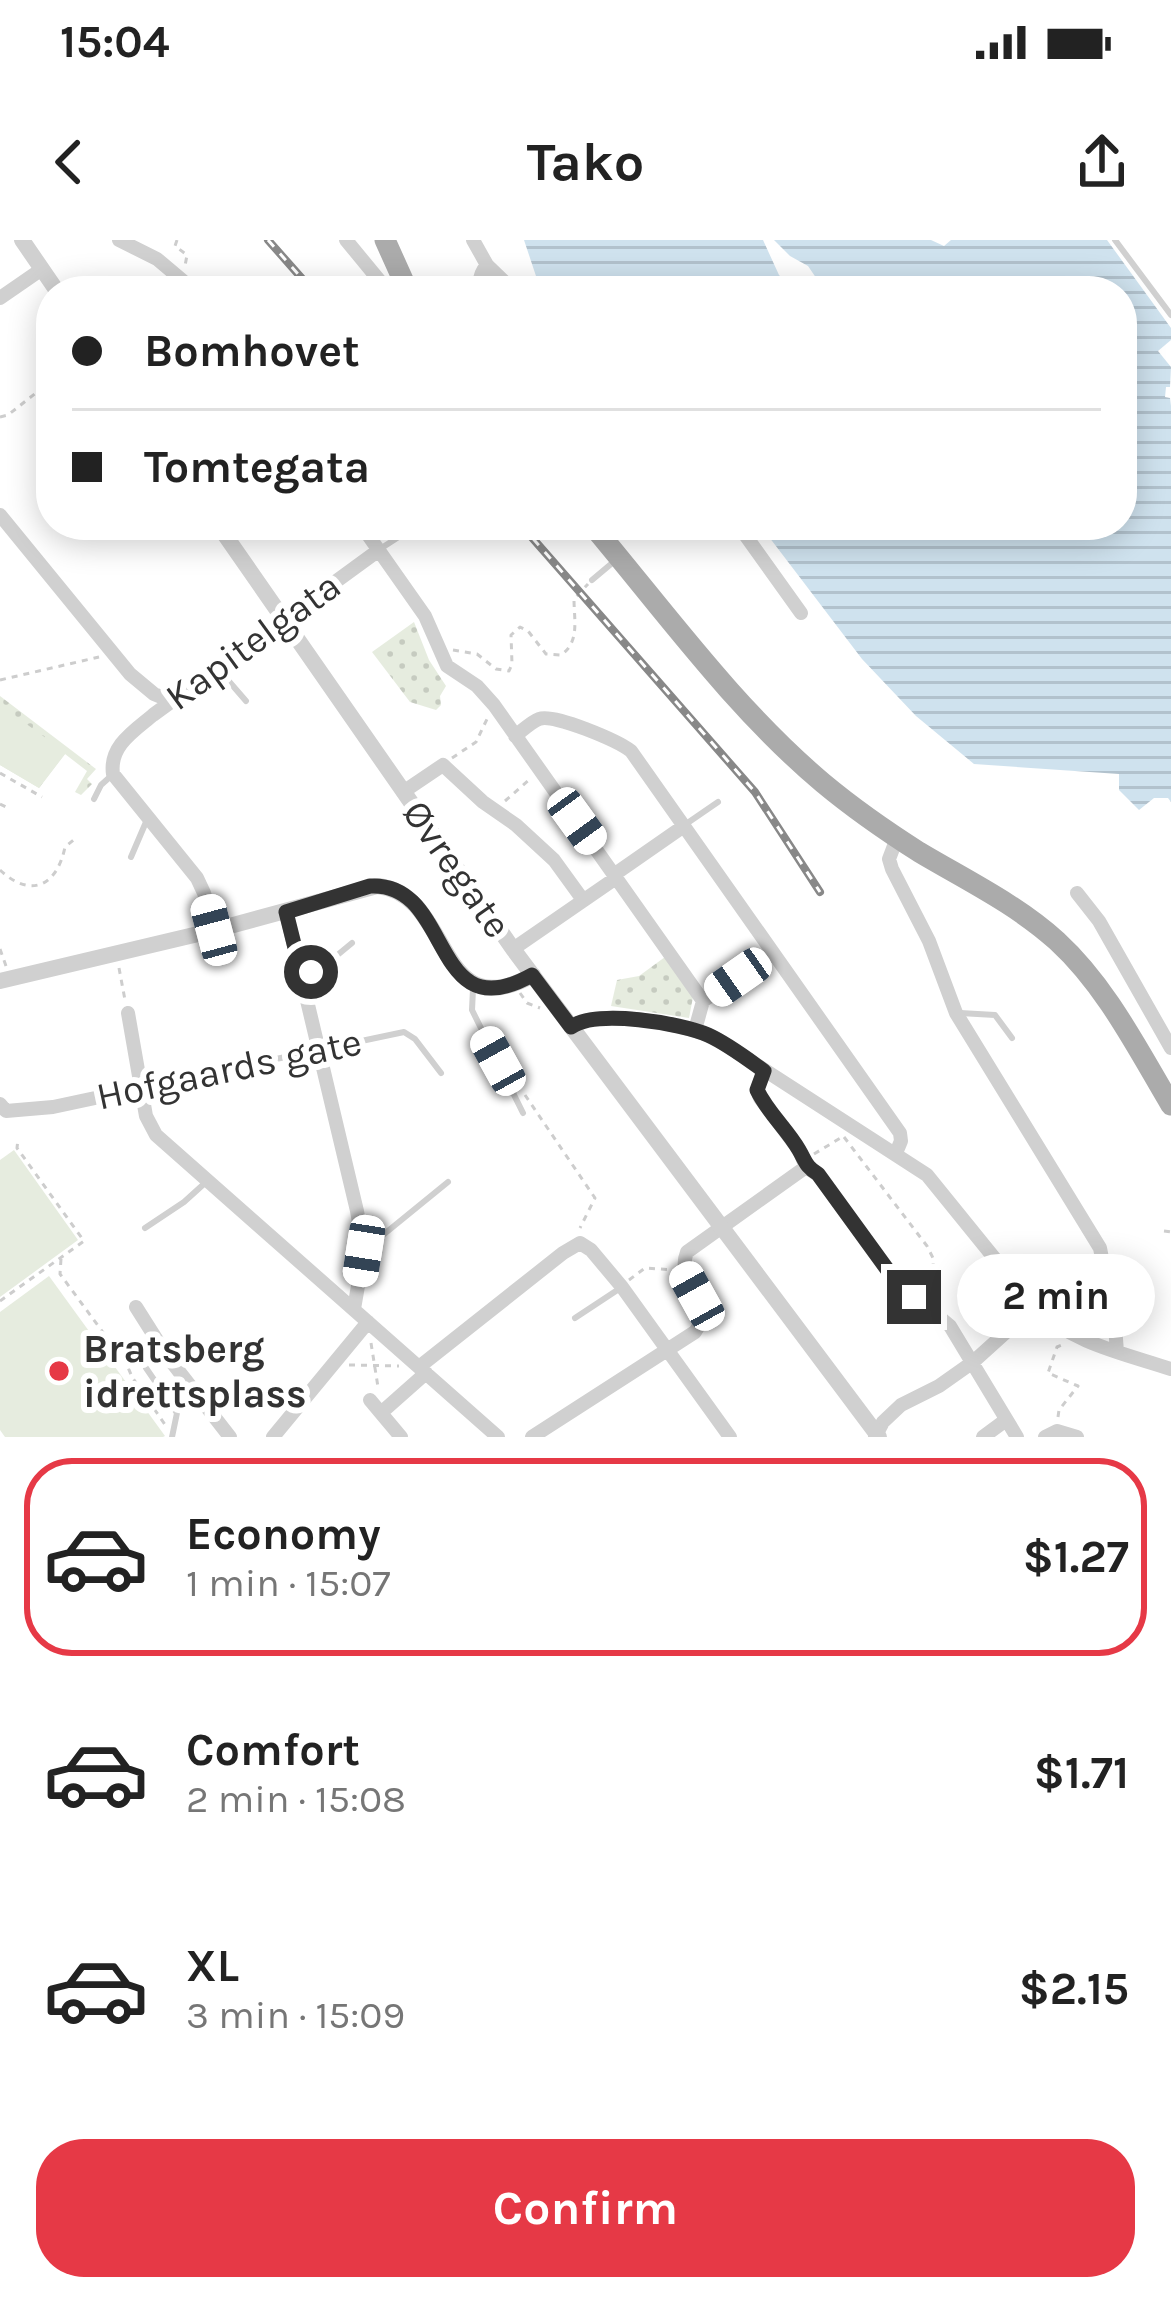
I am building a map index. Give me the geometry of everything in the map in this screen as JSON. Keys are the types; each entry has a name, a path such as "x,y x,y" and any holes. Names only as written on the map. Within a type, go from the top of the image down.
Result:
{"main road":[{"path":"387,244 401,276"},
{"path":"605,540 736,698 825,784 897,838 1014,908 1071,955 1109,1002 1171,1105"}],"street":[{"path":"22,240 47,276"},
{"path":"119,240 177,276"},
{"path":"346,240 376,276"},
{"path":"473,240 498,276"},
{"path":"480,276 487,265"},
{"path":"0,298 42,269"},
{"path":"0,514 112,655 143,686 171,701"},
{"name":"Øvregate","path":"229,540 513,949 877,1436"},
{"path":"372,540 425,616 447,666 477,686 494,705 703,1001"},
{"path":"749,540 801,613"},
{"name":"Kapitelgata","path":"113,774 116,750 171,701 379,550"},
{"path":"514,736 543,717 621,743 631,751 900,1133 896,1153"},
{"path":"404,792 443,765 554,860 583,900"},
{"path":"113,774 197,878 214,930"},
{"path":"513,949 684,826"},
{"path":"897,838 889,859 892,869 929,940 956,1013 1100,1248 1117,1352"},
{"path":"0,981 286,912 370,886 391,888 412,902 473,985 488,990 506,988 532,975"},
{"path":"1077,892 1100,921 1171,1048"},
{"path":"286,912 364,1251 354,1309"},
{"path":"695,1030 703,1001 772,952"},
{"path":"128,1013 149,1126 498,1437"},
{"path":"571,1027 605,1016 695,1030 715,1038 896,1153 934,1183 1049,1322 1076,1338 1171,1369"},
{"path":"764,1071 757,1090 800,1150 806,1167 818,1174 901,1287 950,1326 1017,1437"},
{"name":"Hofgaards gate","path":"0,1104 6,1111 53,1107 142,1088"},
{"path":"532,1437 695,1332 703,1309 683,1271 687,1252 806,1167"},
{"path":"382,1412 423,1370 580,1243 622,1287 730,1437"},
{"path":"136,1307 230,1437"},
{"path":"877,1436 883,1422 901,1405 973,1362 1034,1307"},
{"path":"273,1437 368,1322"},
{"path":"370,1400 401,1437"},
{"path":"982,1437 1006,1420"},
{"path":"1051,1434 1077,1437"}],"lane":[{"path":"1115,240 1171,315"},
{"name":"Kapitelgata","path":"379,550 394,540"},
{"path":"592,580 620,557"},
{"path":"218,668 246,701"},
{"path":"94,799 100,785 113,774"},
{"path":"684,826 718,802"},
{"path":"130,857 148,818"},
{"path":"302,976 352,943"},
{"path":"473,985 472,1010 523,1113"},
{"path":"956,1013 995,1015 1012,1038"},
{"name":"Hofgaards gate","path":"219,1071 404,1032 441,1073"},
{"path":"145,1228 208,1180"},
{"path":"364,1251 448,1182"},
{"path":"575,1318 622,1287"},
{"path":"146,1367 176,1410 172,1436"}],"path":[{"path":"177,240 175,247 187,255 184,265 191,274"},
{"path":"0,418 36,393"},
{"path":"439,649 477,654 505,672 511,668 511,635 520,627 529,631 545,654 560,656 573,641 576,595 592,580"},
{"path":"0,680 112,655"},
{"path":"443,765 476,742 494,705"},
{"path":"495,810 539,771"},
{"path":"0,773 42,797"},
{"path":"0,804 10,809"},
{"path":"0,870 11,880 35,886 49,880 62,865 65,847 76,838"},
{"path":"48,869 49,880"},
{"path":"116,954 128,1013"},
{"name":"Hofgaards gate","path":"142,1088 219,1071"},
{"path":"520,1086 596,1198 580,1227 580,1243"},
{"path":"844,1136 933,1258 934,1310"},
{"path":"0,1301 84,1241 17,1148 18,1139"},
{"path":"1163,1231 1171,1232"},
{"path":"61,1258 60,1274 172,1436"},
{"path":"622,1287 645,1268 683,1271"},
{"path":"368,1322 382,1412"},
{"path":"1051,1434 1059,1410 1078,1385 1048,1373 1057,1347 1076,1338"},
{"path":"334,1364 423,1370"}],"shaded area":[{"path":"414,622 446,686 436,710 410,702 372,652"},
{"path":"0,696 96,769 87,779 92,784 81,795 75,792 87,771 65,754 39,788 0,765"},
{"path":"0,705 64,751 39,788 0,765"},
{"path":"665,957 693,997 689,1018 611,1006 617,980 639,976"},
{"path":"14,1150 78,1240 0,1297 0,1160"},
{"name":"Bratsberg idrettsplass","path":"49,1276 165,1436 5,1437 0,1430 0,1312"}],"water":[{"path":"524,240 763,240 780,276 536,276"},
{"path":"774,240 931,240 944,246 951,240 1107,240 1133,276 815,276"},
{"path":"1137,281 1171,328 1171,340 1158,351 1171,367 1165,397 1170,398 1171,406 1171,802 1154,798 1139,810 1119,790 1119,774 974,764 916,716 862,659 771,540 1137,540"}],"railway":[{"path":"268,240 300,276"},
{"path":"534,540 755,792 820,892"}],"place":[{"name":"Bratsberg idrettsplass","path":"59,1371"}],"route":[{"path":"311,972 302,976 286,912 384,886 412,902 464,978 480,988 506,988 532,975 571,1027 605,1016 695,1030 715,1038 764,1071 757,1090 768,1111 800,1150 806,1167 818,1174 892,1276 914,1297"}]}
